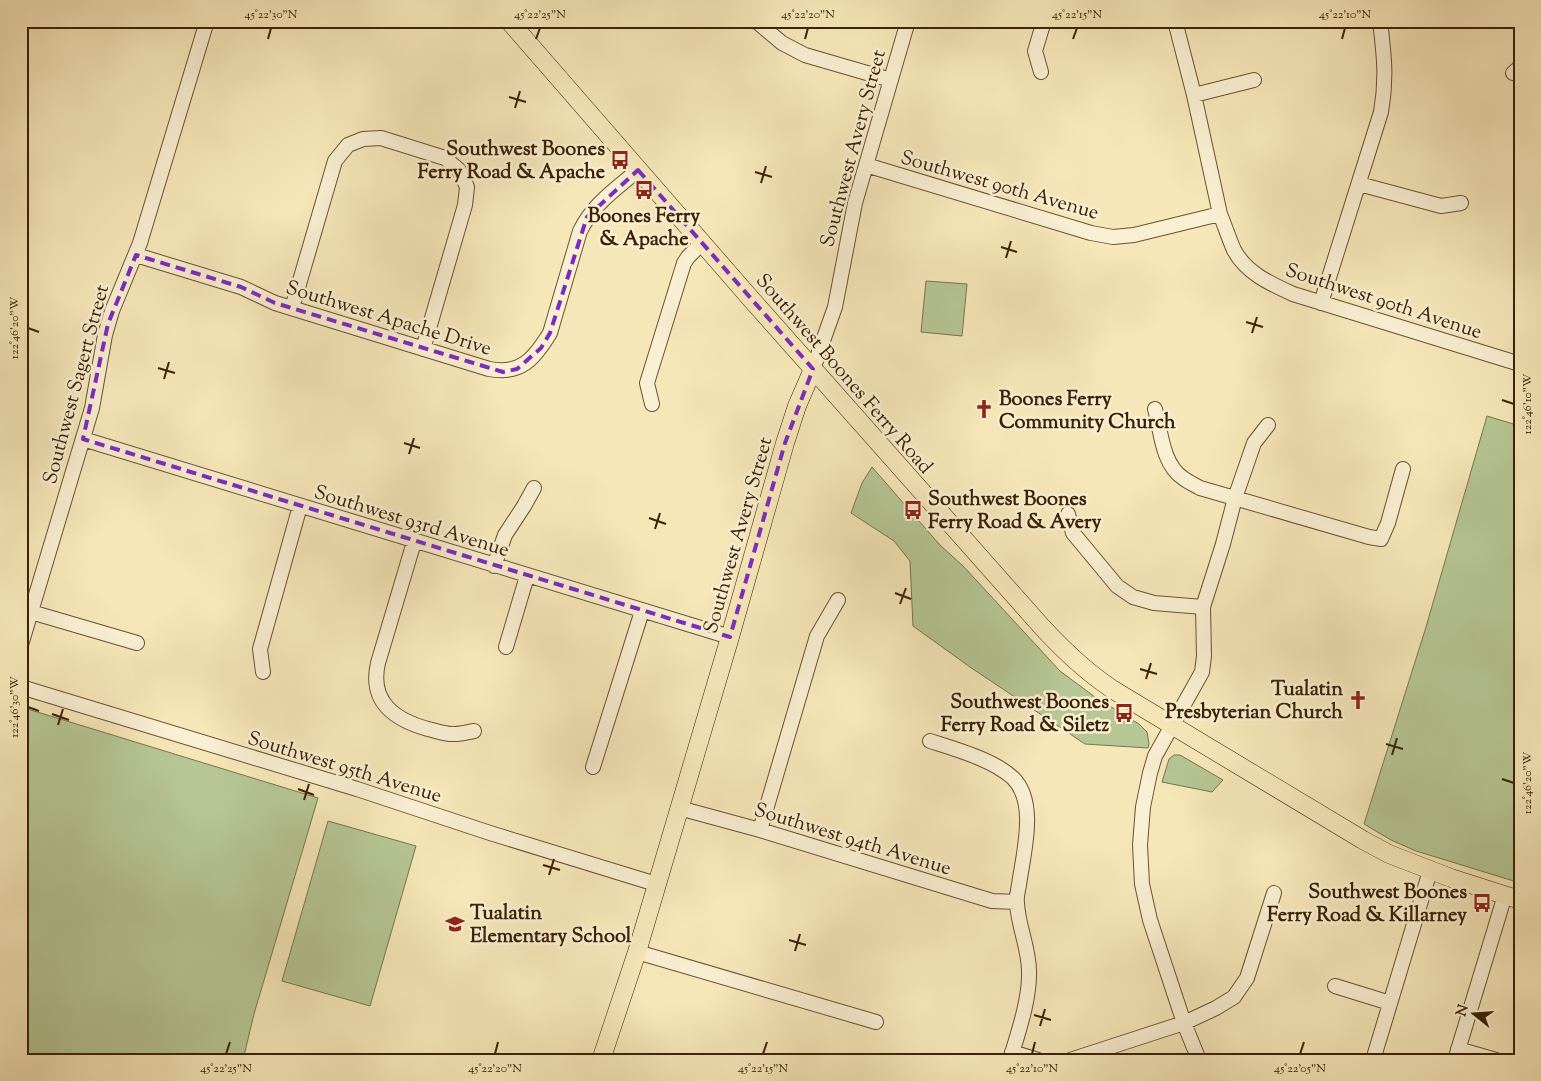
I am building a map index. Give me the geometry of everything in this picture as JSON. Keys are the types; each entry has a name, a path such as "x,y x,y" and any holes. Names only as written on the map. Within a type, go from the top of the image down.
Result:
{"main road":[{"name":"Southwest Boones Ferry Road","path":"508,21 813,369 1068,655 1105,685 1363,840 1389,854 1430,871 1512,897"},
{"name":"Southwest Avery Street","path":"601,1060 637,952 785,443 797,406 813,369"}],"street":[{"name":"Southwest Sagert Street","path":"21,645 83,439 96,391 108,324 118,295 136,255 207,21"},
{"name":"Southwest Avery Street","path":"813,369 835,307 851,220 908,21"},
{"path":"1041,72 1035,51 1044,21"},
{"path":"1175,21 1194,95 1220,214"},
{"path":"1321,303 1381,112 1385,86 1385,62 1380,21"},
{"path":"762,24 782,43 805,55 891,80"},
{"path":"1194,95 1254,80"},
{"path":"292,308 335,161 348,145 363,139 381,138 445,158 459,170 467,187 465,204 422,348"},
{"name":"Southwest 90th Avenue","path":"866,165 1091,233 1113,237 1134,235 1220,214 1235,252 1248,268 1267,282 1293,294 1520,364"},
{"name":"Southwest Apache Drive","path":"136,255 242,287 275,303 503,372 517,369 529,362 541,348 550,333 580,231 587,217 595,206 638,170"},
{"path":"1359,184 1441,206 1461,203"},
{"path":"652,404 647,384 681,273 688,257 702,243"},
{"path":"1155,409 1170,465 1182,477 1200,488 1369,538 1381,539 1388,523 1403,469"},
{"path":"1199,1060 1184,1023 1150,920 1142,884 1140,845 1143,806 1155,756 1202,672 1204,656 1203,606 1223,544 1235,498 1254,443 1268,425"},
{"name":"Southwest 93rd Avenue","path":"83,439 414,542 730,637"},
{"path":"494,566 505,535 534,488"},
{"path":"263,672 260,649 300,506"},
{"path":"1068,514 1073,533 1117,586 1133,597 1154,602 1203,606"},
{"path":"414,542 375,674 376,685 386,706 396,717 410,724 446,734 474,731"},
{"path":"506,647 527,576"},
{"path":"760,830 817,636 838,600"},
{"path":"593,767 642,611"},
{"path":"31,612 137,643"},
{"name":"Southwest 95th Avenue","path":"21,687 357,789 485,832 656,884"},
{"path":"930,741 995,766 1014,779 1024,798 1028,815 1016,902 1029,971 1027,992 1011,1056 1038,1060"},
{"name":"Southwest 94th Avenue","path":"679,808 760,830 992,901 1016,902"},
{"path":"1373,1060 1430,871"},
{"path":"1070,1060 1184,1023 1234,997 1247,978 1274,892"},
{"path":"1496,1060 1457,1054 1512,897"},
{"path":"637,952 876,1022"},
{"path":"1335,986 1390,1003"}],"highlighted area":[{"path":"638,170 813,369 785,443 730,637 83,439 108,324 136,255 241,287 275,303 503,372 517,369 541,348 550,333 587,217"}],"green space":[{"path":"926,281 967,284 962,336 921,332"},
{"path":"1487,416 1520,426 1520,874 1517,882 1416,851 1391,840 1364,824 1426,627"},
{"path":"872,467 939,544 964,567 1060,671 1095,697 1139,724 1147,732 1148,748 1085,744 970,667 913,626 910,561 894,541 851,513 862,483"},
{"path":"21,707 318,798 254,1014 243,1060 21,1060"},
{"path":"1174,755 1180,755 1223,780 1212,792 1162,782 1169,759"},
{"path":"328,821 416,846 370,1006 282,981"}],"place":[{"name":"Southwest Boones Ferry Road & Apache","path":"620,160"},
{"name":"Boones Ferry & Apache","path":"644,190"},
{"name":"Boones Ferry Community Church","path":"984,409"},
{"name":"Southwest Boones Ferry Road & Avery","path":"913,510"},
{"name":"Tualatin Presbyterian Church","path":"1358,700"},
{"name":"Southwest Boones Ferry Road & Siletz","path":"1124,713"},
{"name":"Southwest Boones Ferry Road & Killarney","path":"1482,903"},
{"name":"Tualatin Elementary School","path":"455,924"}]}
